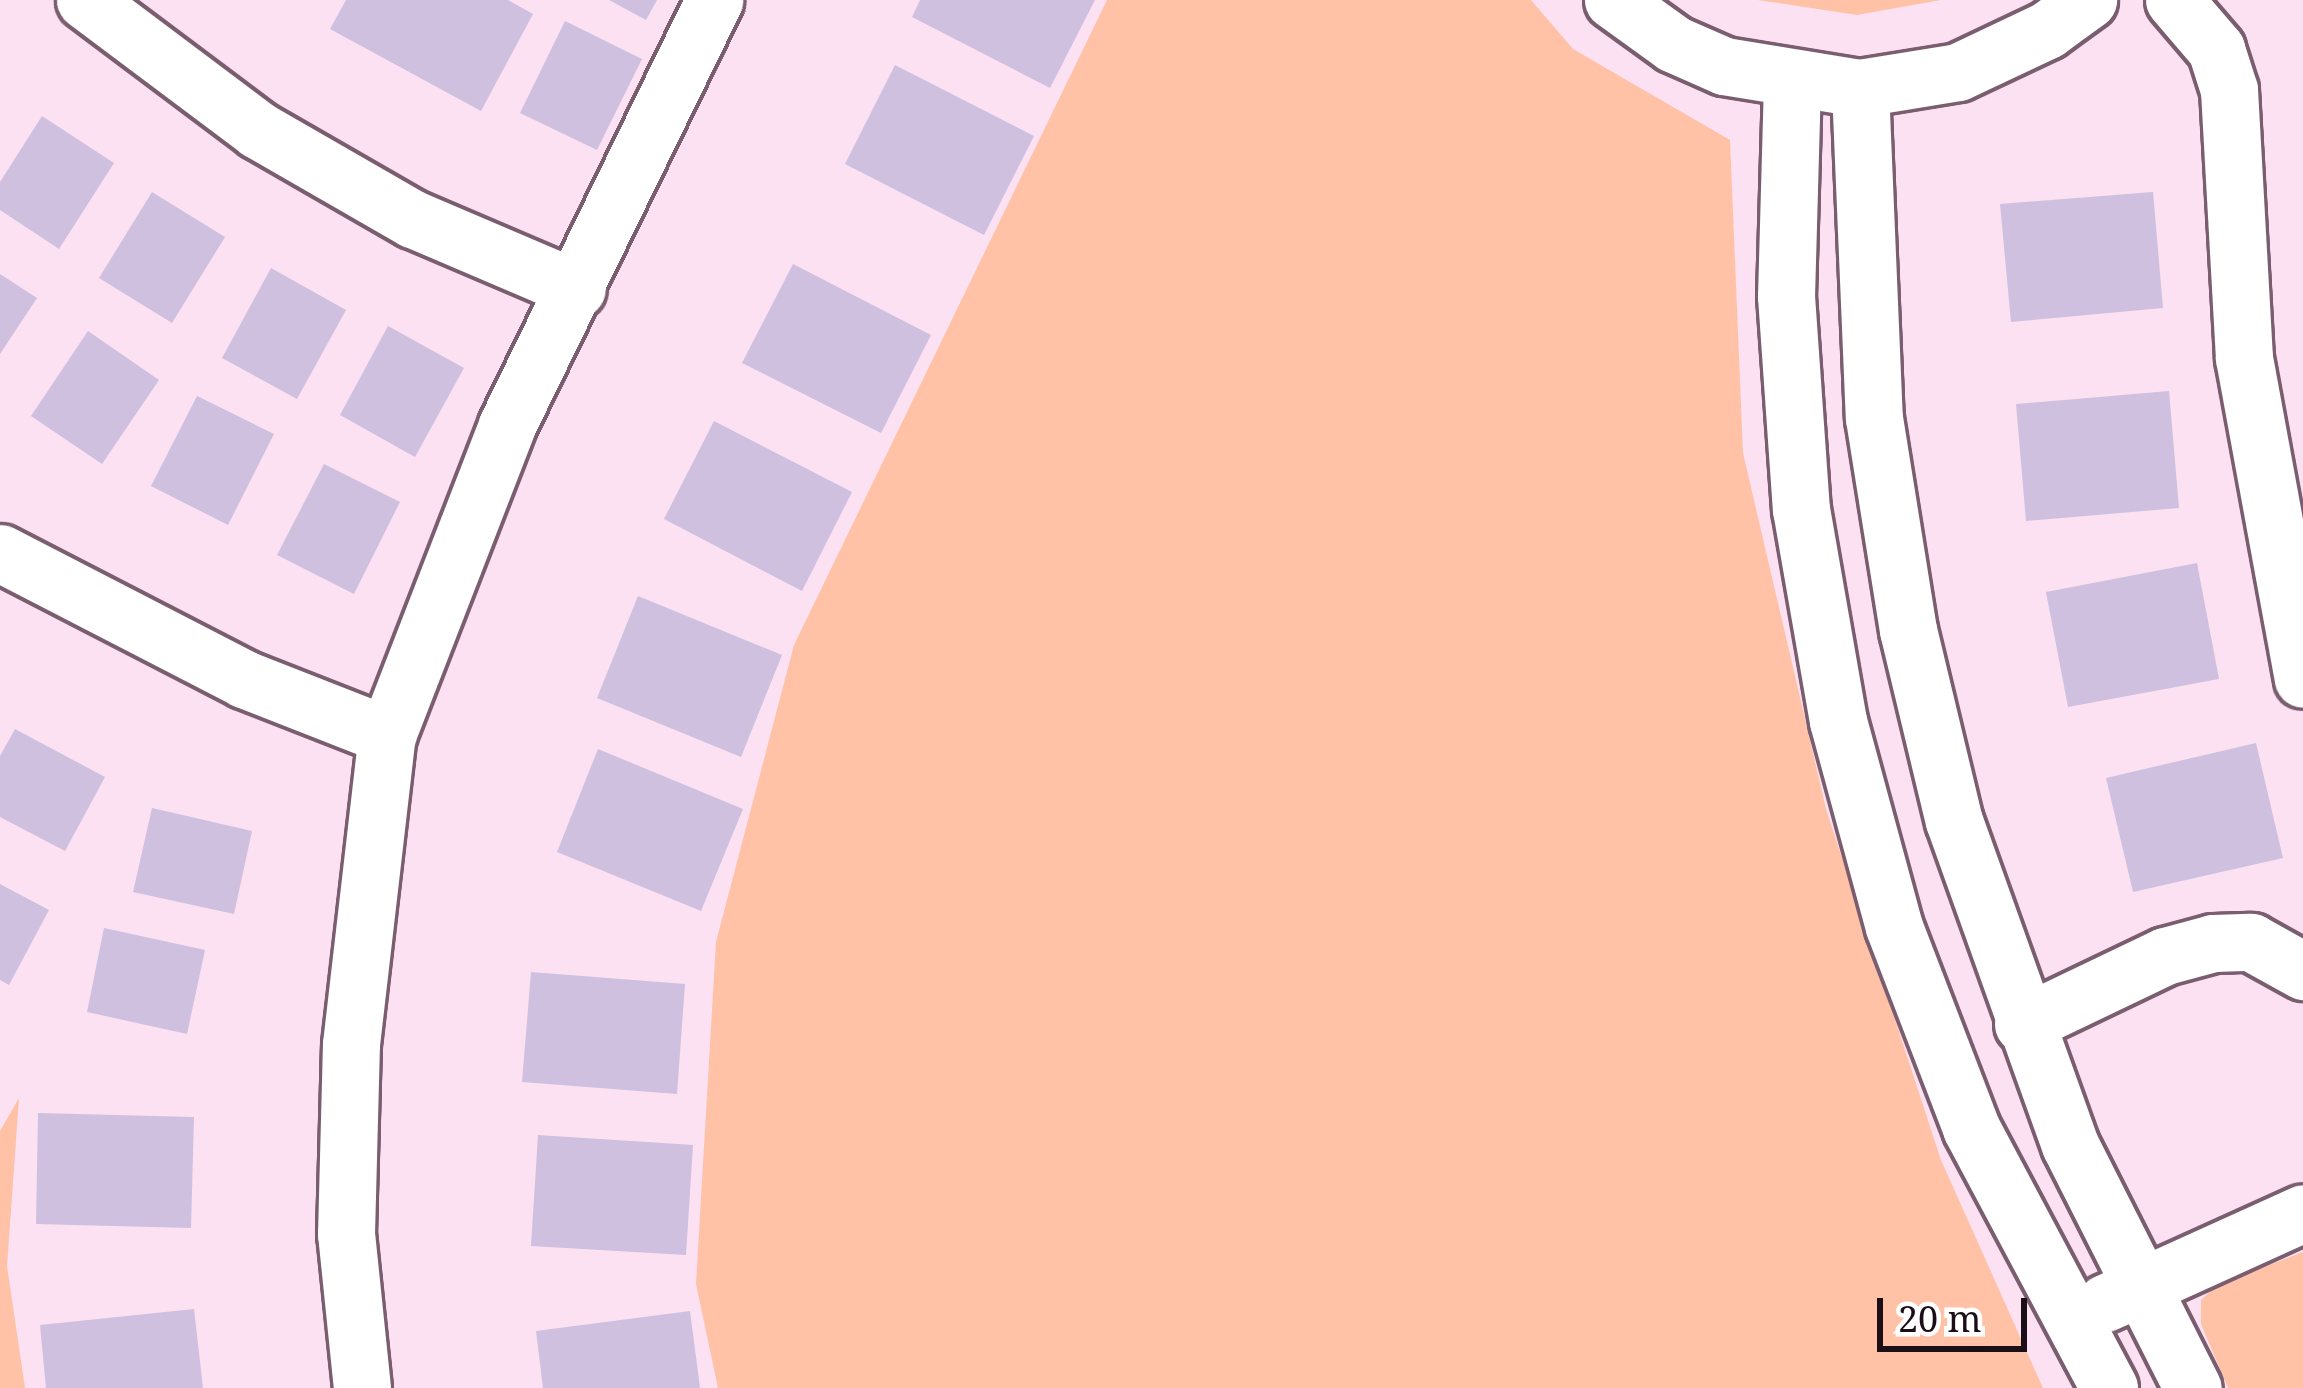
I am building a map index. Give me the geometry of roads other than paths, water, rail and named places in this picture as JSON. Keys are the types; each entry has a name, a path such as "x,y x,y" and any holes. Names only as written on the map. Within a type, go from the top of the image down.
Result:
{"street":[{"path":"85,0 258,130 413,218 577,289"},
{"path":"362,1388 346,1234 351,1044 387,735 507,425 714,0"},
{"path":"1612,0 1674,44 1792,82 1860,88 1958,72 2047,30 2088,0"},
{"path":"2174,0 2223,24 2244,358 2303,679"},
{"path":"1792,82 1786,296 1798,462 1838,721 1894,927 1963,1106 2068,1319 2109,1388"},
{"path":"1860,88 1874,418 1908,630 1954,821 2024,1024 2137,1289 2193,1388"},
{"path":"0,553 244,679 387,735"},
{"path":"2024,1024 2165,956 2213,943 2251,942 2303,970"},
{"path":"2068,1319 2303,1213"}]}
